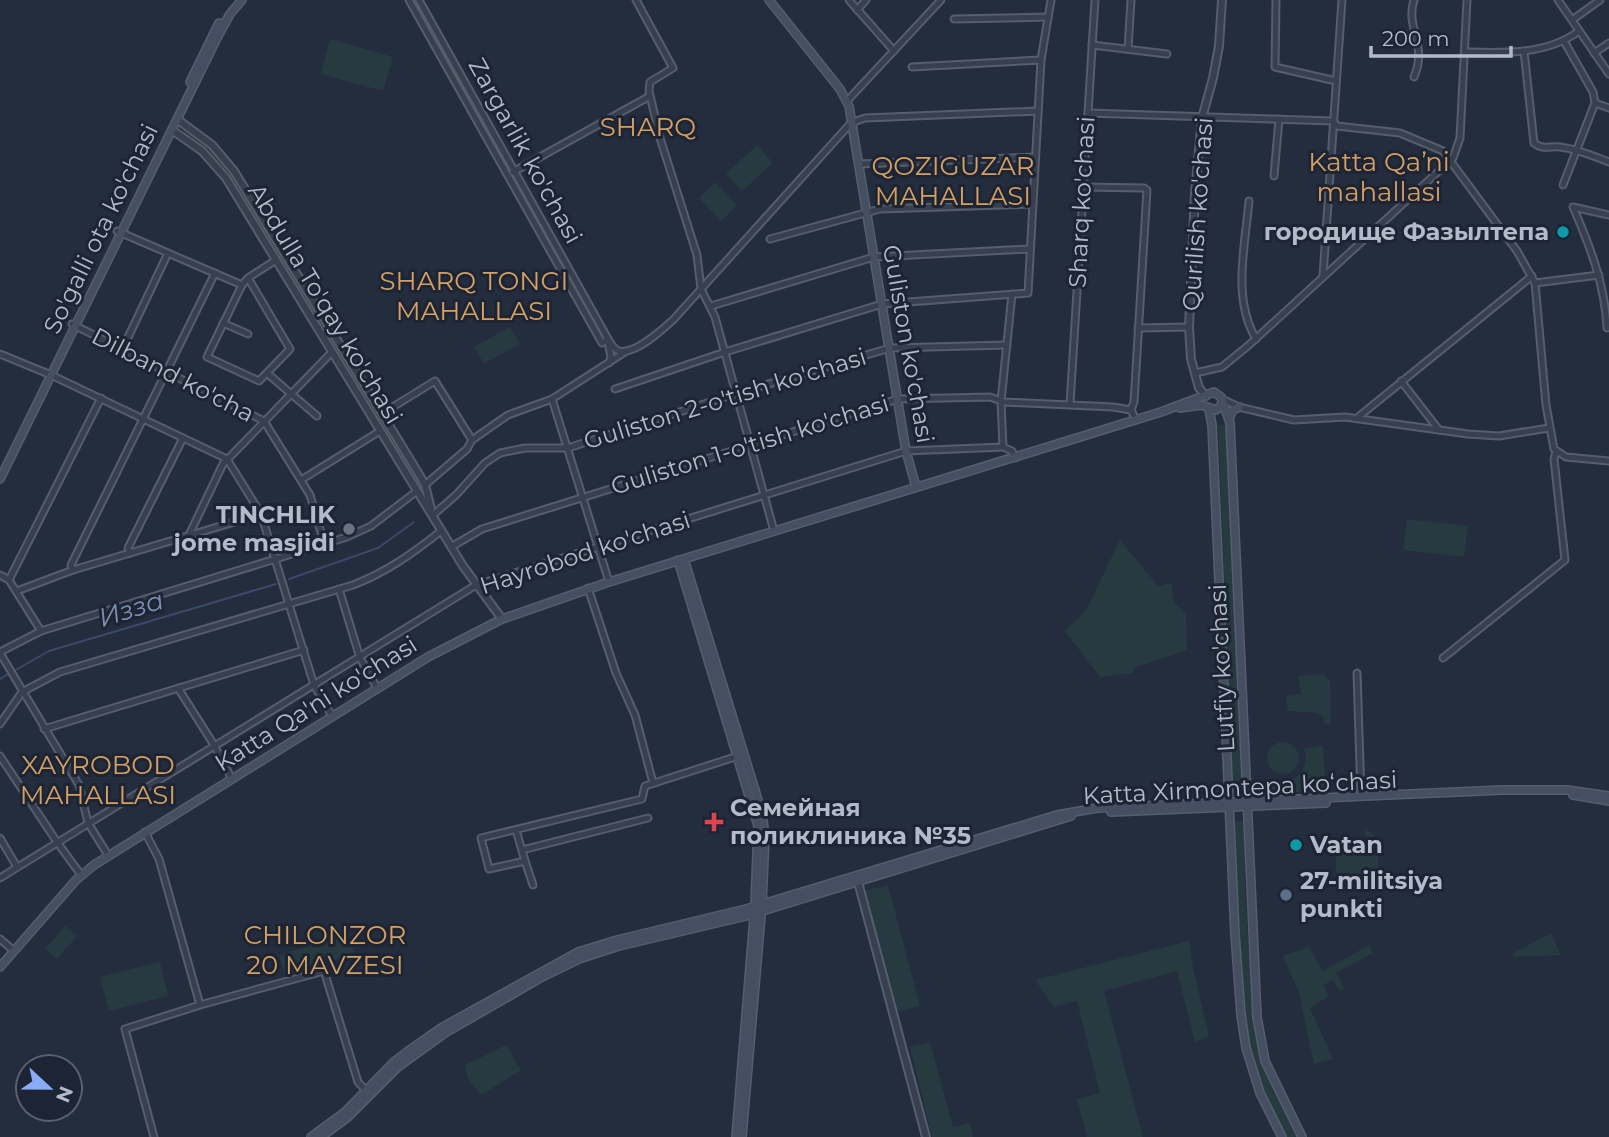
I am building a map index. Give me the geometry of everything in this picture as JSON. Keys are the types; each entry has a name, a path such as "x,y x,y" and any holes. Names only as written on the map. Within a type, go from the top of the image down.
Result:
{"main road":[{"name":"So'galli ota ko'chasi","path":"0,470 170,129 218,24 236,0"},
{"name":"So'galli ota ko'chasi","path":"175,118 230,14 242,0"},
{"name":"Guliston ko'chasi","path":"763,0 836,91 851,123"},
{"name":"Guliston ko'chasi","path":"769,0 847,101 906,451 916,487"},
{"name":"So'galli ota ko'chasi","path":"0,479 49,374"},
{"path":"1161,412 1214,392 1222,399"},
{"path":"1161,412 1214,408 1206,396"},
{"name":"Lutfiy ko'chasi","path":"1222,399 1214,408 1212,425 1235,933 1243,1034 1256,1084 1282,1137"},
{"path":"1230,418 1232,411 1238,407"},
{"name":"Lutfiy ko'chasi","path":"1214,408 1230,418 1253,954 1259,1035 1270,1073 1302,1137"},
{"name":"Katta Qa'ni ko'chasi","path":"0,967 81,875 108,855 464,636 502,619 588,588 1161,412"},
{"path":"681,559 741,755 758,826 758,909 742,1137"},
{"name":"Katta Xirmontepa koʻchasi","path":"1248,804 1361,796 1567,790 1609,799"},
{"name":"Katta Xirmontepa koʻchasi","path":"311,1137 340,1117 398,1067 444,1033 568,963 619,946 704,928 1068,812 1097,808 1231,805 1501,792"},
{"path":"736,1137 758,909"},
{"name":"Katta Xirmontepa koʻchasi","path":"321,1137 343,1121 404,1054 441,1028 565,958 597,945 758,909"}],"street":[{"name":"Zargarlik ko'chasi","path":"409,0 601,343 608,339 419,0"},
{"path":"636,0 673,68 650,82 650,96 662,146 697,255 701,289 711,306 725,352 774,531"},
{"path":"849,0 894,51"},
{"path":"857,10 866,0"},
{"path":"847,101 941,0"},
{"path":"615,389 882,304 1028,293 1041,61 1051,0"},
{"name":"Sharq ko'chasi","path":"1070,404 1095,0"},
{"path":"1128,49 1131,0"},
{"name":"Qurilish ko'chasi","path":"1206,396 1199,388 1195,373 1189,327 1195,193 1202,118 1219,46 1222,0"},
{"path":"1276,0 1275,67 1336,81"},
{"path":"1322,277 1342,0"},
{"path":"1414,0 1412,15 1420,57 1414,77"},
{"path":"1195,373 1222,367 1256,339 1457,152 1468,0"},
{"path":"1558,0 1609,74"},
{"path":"1572,20 1600,0"},
{"path":"954,19 1048,17"},
{"path":"1466,52 1515,54 1564,41 1579,31"},
{"path":"1563,185 1595,103 1593,92 1564,41"},
{"path":"1594,52 1609,43"},
{"path":"1092,45 1167,54"},
{"path":"1524,51 1534,143 1541,148 1557,146 1576,149 1609,162"},
{"path":"444,61 451,58"},
{"path":"912,67 1041,61"},
{"path":"508,175 650,96"},
{"path":"1595,103 1609,108"},
{"path":"425,485 467,449 472,439 508,415 552,399 656,335 851,123 864,118 1038,111"},
{"path":"1088,113 1333,121 1337,126 1400,133 1437,147 1451,160 1532,275 1549,428 1556,451 1554,459 1565,557 1563,562 1443,658"},
{"name":"Abdulla To'qay ko'chasi","path":"175,118 209,142 228,163 410,458 425,485 433,515"},
{"path":"1274,176 1279,119"},
{"path":"180,135 180,128 186,125"},
{"name":"Abdulla To'qay ko'chasi","path":"170,129 202,150 221,172 451,547 502,619"},
{"path":"859,164 1035,157"},
{"path":"1083,187 1146,189 1134,402 1131,410 1136,420"},
{"path":"1249,201 1242,299 1246,319 1256,339"},
{"path":"770,239 866,211 1033,204"},
{"path":"1607,328 1606,305 1599,275 1590,245 1573,207 1609,215"},
{"path":"119,232 215,273 240,288"},
{"path":"711,306 874,257 1030,249"},
{"path":"123,348 168,253"},
{"path":"248,278 290,349 259,381 207,357 240,288 248,278 276,260"},
{"path":"73,570 71,565 215,273"},
{"path":"1357,418 1532,275"},
{"path":"1535,284 1599,275"},
{"path":"1012,294 1001,401 1003,447 1012,452 1014,457"},
{"path":"223,323 248,334"},
{"path":"319,330 328,324"},
{"name":"Dilband ko'cha","path":"74,325 264,421 310,495 324,544"},
{"path":"1138,328 1189,327"},
{"path":"608,339 617,351 628,351"},
{"path":"606,366 611,357 608,339"},
{"name":"Guliston 2-o'tish ko'chasi","path":"433,515 456,495 485,463 499,453 525,448 568,448 890,348 1007,345"},
{"path":"188,536 223,464 332,352"},
{"path":"0,354 101,398 227,459 261,514 314,685 332,716"},
{"path":"268,374 317,416"},
{"path":"383,413 435,381 472,439"},
{"path":"1401,381 1439,430"},
{"path":"1196,398 1199,388"},
{"name":"Guliston 1-o'tish ko'chasi","path":"451,547 482,529 898,399 990,397 1001,401 1131,410"},
{"path":"9,580 101,398"},
{"path":"552,399 609,582"},
{"path":"1222,399 1238,407 1294,420 1336,416 1503,436 1549,428"},
{"path":"1214,408 1238,407"},
{"path":"301,480 380,431"},
{"path":"130,553 128,548 183,438"},
{"name":"Hayrobod ko'chasi","path":"0,878 476,585 906,451 1003,447"},
{"path":"1556,451 1566,457 1609,461"},
{"path":"400,464 406,463 410,458"},
{"path":"108,855 88,823 79,785 0,652 41,631 347,537 371,526 417,491"},
{"path":"17,591 73,570 261,514"},
{"path":"0,723 22,692 60,672 366,580 392,567 441,531"},
{"path":"0,575 9,580 41,631"},
{"path":"588,588 616,673 635,715 653,783"},
{"path":"339,589 360,658 377,688"},
{"path":"44,729 304,650"},
{"path":"1357,673 1361,796"},
{"path":"178,688 232,779"},
{"path":"525,861 489,869 481,838 642,799 645,786 741,755"},
{"path":"0,757 81,875"},
{"path":"522,850 648,818"},
{"path":"516,830 533,885"},
{"path":"145,832 159,859 200,1005"},
{"path":"0,838 17,867"},
{"path":"857,878 926,1137"},
{"path":"0,939 14,951"},
{"path":"154,1137 125,1029 324,971 358,1082 367,1093"}],"green space":[{"path":"330,39 393,57 383,91 321,74"},
{"path":"185,128 215,150 225,163 322,321 320,324 224,171 208,151 183,132"},
{"path":"757,145 773,163 742,191 726,174"},
{"path":"715,182 737,205 721,221 699,198"},
{"path":"510,327 520,344 484,364 474,347"},
{"path":"328,329 405,457 401,459 323,332"},
{"path":"1218,425 1227,425 1243,780 1233,781"},
{"path":"1407,519 1468,526 1464,557 1403,550"},
{"path":"1120,540 1158,586 1171,583 1174,602 1186,614 1187,650 1133,668 1134,673 1100,677 1065,631 1085,612"},
{"path":"1323,674 1330,679 1331,724 1325,724 1323,716 1317,713 1288,711 1286,696 1301,694 1298,676"},
{"path":"1283,742 1294,747 1299,758 1294,769 1283,774 1272,769 1267,758 1272,747"},
{"path":"1323,745 1326,790 1254,794 1252,785 1259,783 1259,788 1268,787 1294,779 1304,767 1304,749"},
{"path":"1244,821 1245,893 1254,1026 1264,1068 1296,1137 1286,1137 1262,1086 1244,1017 1234,822"},
{"path":"1365,828 1374,835 1381,878 1337,880 1335,850 1366,848"},
{"path":"888,885 920,1006 896,1012 864,891"},
{"path":"65,926 77,936 57,959 45,949"},
{"path":"1551,933 1561,955 1512,957 1513,953"},
{"path":"349,934 355,954 285,975 279,955"},
{"path":"1189,941 1209,1036 1195,1042 1177,971 1104,991 1143,1137 1087,1137 1077,1099 1100,1093 1077,1001 1054,1007 1035,980"},
{"path":"1369,945 1373,953 1336,973 1344,988 1339,991 1333,980 1323,985 1329,996 1310,1008 1333,1059 1314,1064 1299,993 1283,956 1309,947 1323,971"},
{"path":"160,962 168,996 109,1011 100,977"},
{"path":"930,1042 953,1127 970,1123 973,1137 932,1137 910,1047"},
{"path":"506,1045 521,1070 481,1095 468,1079 465,1065"}],"waterway":[{"name":"Изза","path":"289,579 378,548 414,522"},
{"name":"Изза","path":"0,679 49,651 276,584"}],"place":[{"name":"городище Фазылтепа","path":"1563,232"},
{"name":"TINCHLIK jome masjidi","path":"349,529"},
{"name":"Семейная поликлиника №35","path":"714,822"},
{"name":"Vatan","path":"1296,845"},
{"name":"27-militsiya punkti","path":"1286,895"}],"district":[{"name":"SHARQ","path":"648,127"},
{"name":"Katta Qaʼni mahallasi","path":"1379,177"},
{"name":"QOZIGUZAR MAHALLASI","path":"953,181"},
{"name":"SHARQ TONGI MAHALLASI","path":"474,296"},
{"name":"XAYROBOD MAHALLASI","path":"98,780"},
{"name":"CHILONZOR 20 MAVZESI","path":"325,950"}]}
